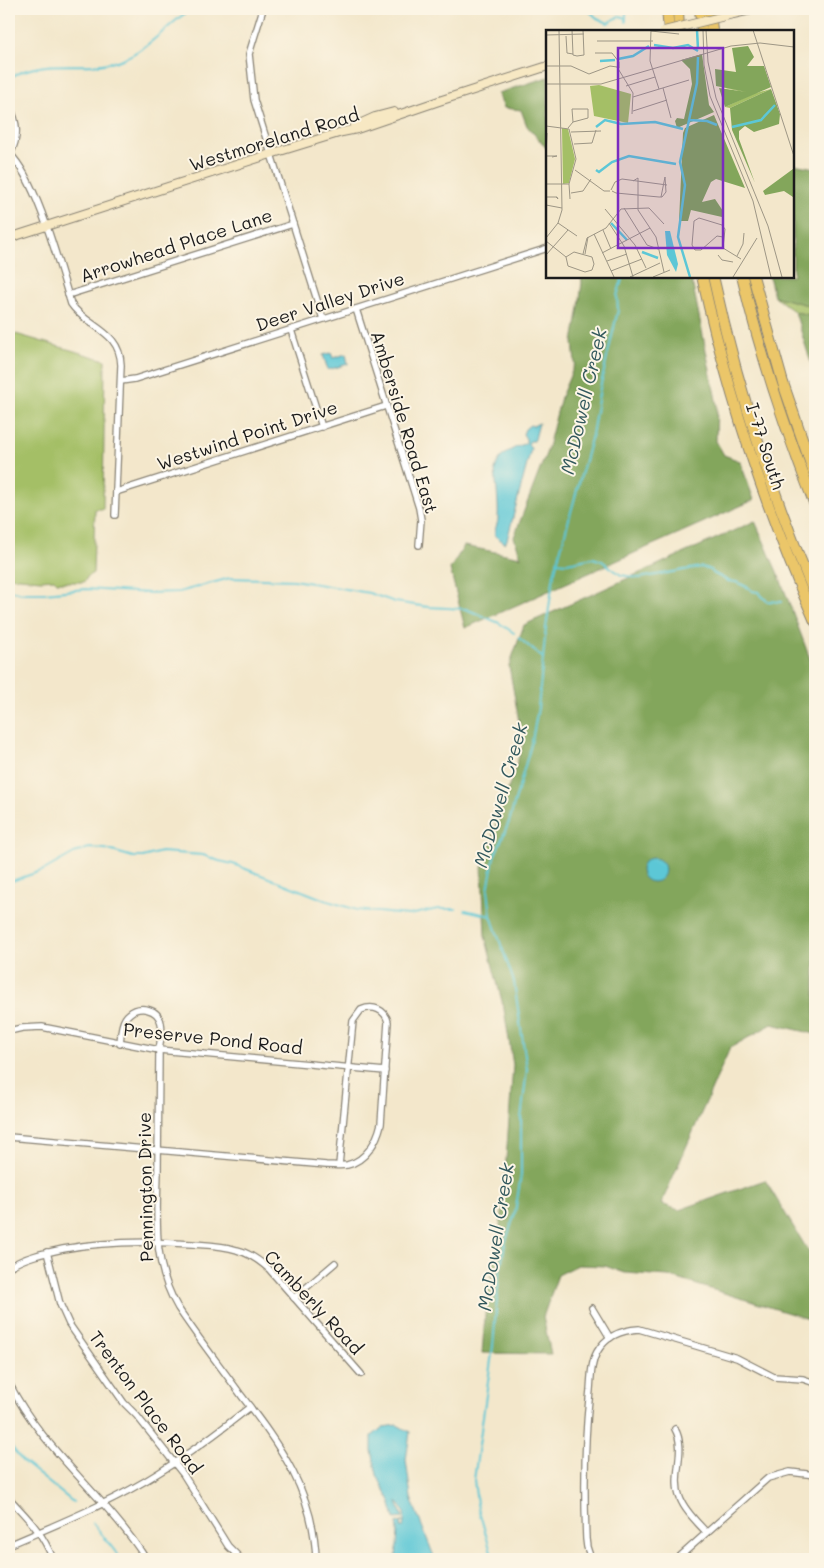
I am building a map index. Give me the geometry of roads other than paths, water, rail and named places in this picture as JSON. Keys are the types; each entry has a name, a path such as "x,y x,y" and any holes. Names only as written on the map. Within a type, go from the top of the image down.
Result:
{"highway":[{"path":"668,9 669,30"},
{"path":"678,9 679,30"},
{"path":"700,9 702,30"},
{"path":"710,9 712,30"},
{"name":"I-77 South","path":"702,278 725,371 749,450 782,543 815,621"},
{"path":"713,278 736,369 756,438 815,595"},
{"path":"743,278 773,386 795,453 815,505"},
{"path":"754,278 783,383 815,476"}],"street":[{"path":"263,9 249,54 254,100 323,319"},
{"path":"668,30 755,9"},
{"name":"Westmoreland Road","path":"9,238 271,154 357,129 546,67"},
{"path":"9,106 14,116 17,131 15,144 9,154 26,176 46,226 74,309 110,336 117,344 121,358 115,515"},
{"name":"Arrowhead Place Lane","path":"68,295 292,224"},
{"name":"Deer Valley Drive","path":"120,381 135,379 546,249"},
{"name":"Amberside Road East","path":"356,309 419,508 421,520 419,545"},
{"path":"291,330 322,427"},
{"name":"Westwind Point Drive","path":"116,492 386,406"},
{"path":"9,1137 340,1165 346,1165 359,1160 371,1149 378,1137 381,1124 388,1022 383,1012 372,1007 361,1010 353,1021 340,1165"},
{"name":"Pennington Drive","path":"120,1044 124,1022 128,1014 138,1009 148,1009 157,1014 161,1022 158,1149 158,1242 161,1270 174,1301 199,1339 276,1442 297,1478 312,1520 316,1559"},
{"name":"Preserve Pond Road","path":"9,1031 42,1027 120,1044 159,1050 385,1071"},
{"name":"Camberly Road","path":"9,1268 26,1259 47,1252 98,1244 158,1242 220,1246 242,1251 263,1264 361,1374"},
{"name":"Trenton Place Road","path":"47,1252 60,1304 69,1324 124,1403 175,1462 228,1546 241,1559"},
{"path":"294,1298 335,1263"},
{"path":"592,1308 610,1338"},
{"path":"591,1559 586,1540 584,1478 588,1402 593,1361 600,1347 610,1338 622,1332 639,1329 737,1358 774,1377 803,1379 815,1383"},
{"path":"9,1383 25,1412 50,1447 129,1534 146,1559"},
{"path":"9,1545 102,1504 155,1476 211,1438 250,1407"},
{"path":"675,1429 680,1443 677,1482 680,1498 689,1513 706,1532"},
{"path":"677,1559 768,1478 790,1472 815,1475"},
{"path":"9,1498 39,1532 53,1559"}],"water":[{"path":"331,353 333,358 346,354 348,364 328,370 323,355"},
{"path":"539,423 534,441 530,441 528,444 531,449 505,543 495,536 498,520 498,500 495,470 502,456 526,443 523,434 525,429 530,425 533,426"},
{"path":"653,858 662,861 665,870 662,879 653,882 644,879 641,870 644,861"},
{"path":"397,1425 410,1432 406,1460 411,1498 435,1559 396,1559 397,1523 399,1522 400,1524 402,1521 401,1528 403,1528 404,1514 397,1502 403,1518 395,1519 390,1501 377,1475 372,1451 372,1436 383,1427"}],"waterway":[{"path":"9,78 37,67 106,64 120,60 140,50 191,9"},
{"path":"587,9 597,18 608,23 620,16 626,18"},
{"name":"McDowell Creek","path":"626,9 626,22"},
{"name":"McDowell Creek","path":"493,1559 477,1504 474,1480 493,1346 499,1275 505,1244 515,1213 521,1175 521,1119 527,1069 514,982 491,916 488,890 494,857 509,822 532,741 538,708 546,628 554,574 592,435 600,388 618,310 617,296 622,278"},
{"path":"557,562 567,563 593,558 602,561 621,575 639,578 701,567 711,570 728,581 736,582 752,591 758,592 767,601 782,602"},
{"path":"9,590 22,593 86,589 150,593 179,592 230,578 294,580 369,593 395,602 428,607 466,609 499,623 514,633"},
{"path":"519,638 543,658"},
{"path":"9,882 44,870 74,853 89,848 105,849 133,857 143,857 161,852 203,855 233,864 328,901 357,910 409,915 438,909 456,909"},
{"path":"465,910 491,916"},
{"path":"9,1443 22,1461 73,1502"},
{"path":"93,1523 121,1559"}]}
